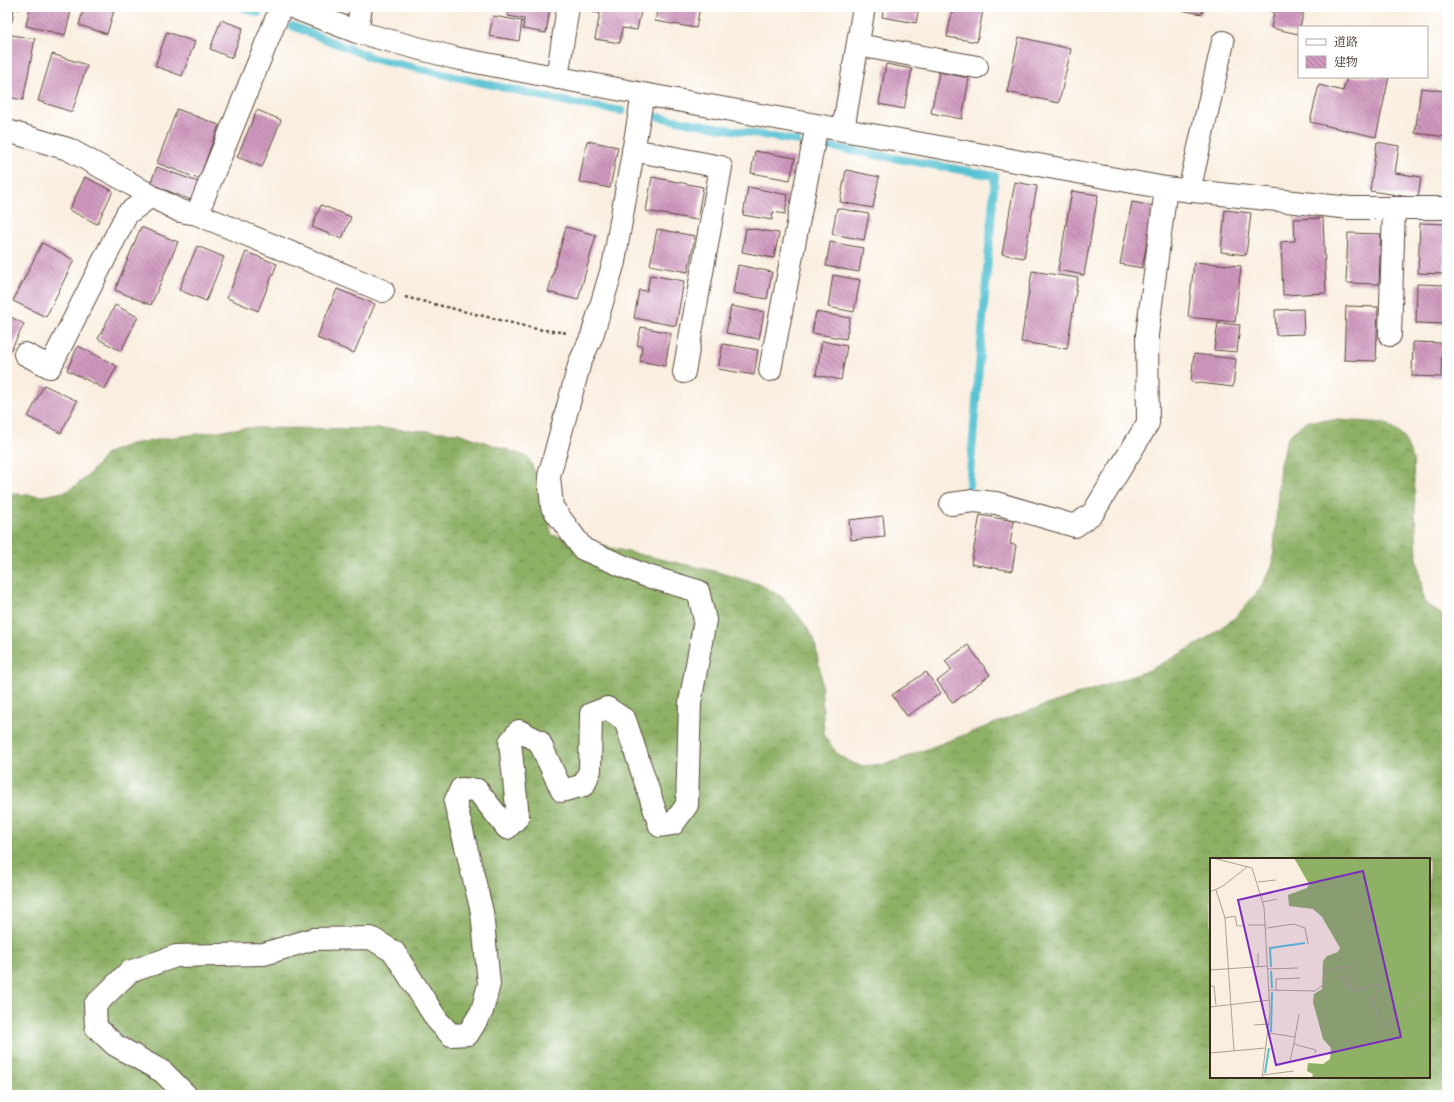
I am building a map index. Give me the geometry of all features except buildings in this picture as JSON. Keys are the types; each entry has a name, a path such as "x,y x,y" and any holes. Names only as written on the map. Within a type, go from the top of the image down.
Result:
{"street":[{"path":"197,214 281,7"},
{"path":"292,7 357,32 455,58 643,94 1166,188 1350,208 1447,208"},
{"path":"357,32 361,7"},
{"path":"557,78 568,7"},
{"path":"843,130 864,7"},
{"path":"1189,191 1223,42"},
{"path":"858,45 977,67"},
{"path":"186,1095 163,1072 115,1044 96,1026 95,1005 129,972 176,956 264,954 313,939 371,938 394,952 437,1020 451,1035 468,1034 482,1012 489,984 482,912 455,802 460,788 477,790 507,828 518,817 510,742 519,731 539,741 562,791 584,785 590,770 591,714 607,708 625,720 660,826 673,824 687,805 690,703 705,620 698,591 644,575 583,549 552,507 549,476 580,362 592,336 614,262 643,94"},
{"path":"770,370 817,125"},
{"path":"11,132 68,149 123,178 151,196 180,211 197,214 383,291"},
{"path":"633,150 721,167 684,372"},
{"path":"951,504 973,501 996,503 1075,526 1093,513 1148,423 1147,335 1166,188"},
{"path":"25,354 50,367 127,214 151,196"},
{"path":"1390,334 1394,208"}],"path":[{"path":"383,291 442,307 536,329 592,336"}],"green space":[{"path":"1336,420 1386,423 1403,436 1413,459 1417,558 1424,602 1447,619 1447,1095 7,1095 7,491 13,494 43,496 68,491 87,477 107,453 131,444 243,428 394,429 458,433 528,457 537,477 552,535 710,570 759,584 782,597 799,616 814,638 821,676 824,736 839,756 860,766 887,764 1020,714 1150,670 1200,643 1236,617 1260,589 1273,564 1280,464 1288,437 1306,421"}],"waterway":[{"path":"242,7 258,13"},
{"path":"292,26 375,59 577,104 622,111"},
{"path":"658,117 797,141"},
{"path":"831,147 995,176 969,486"}]}
